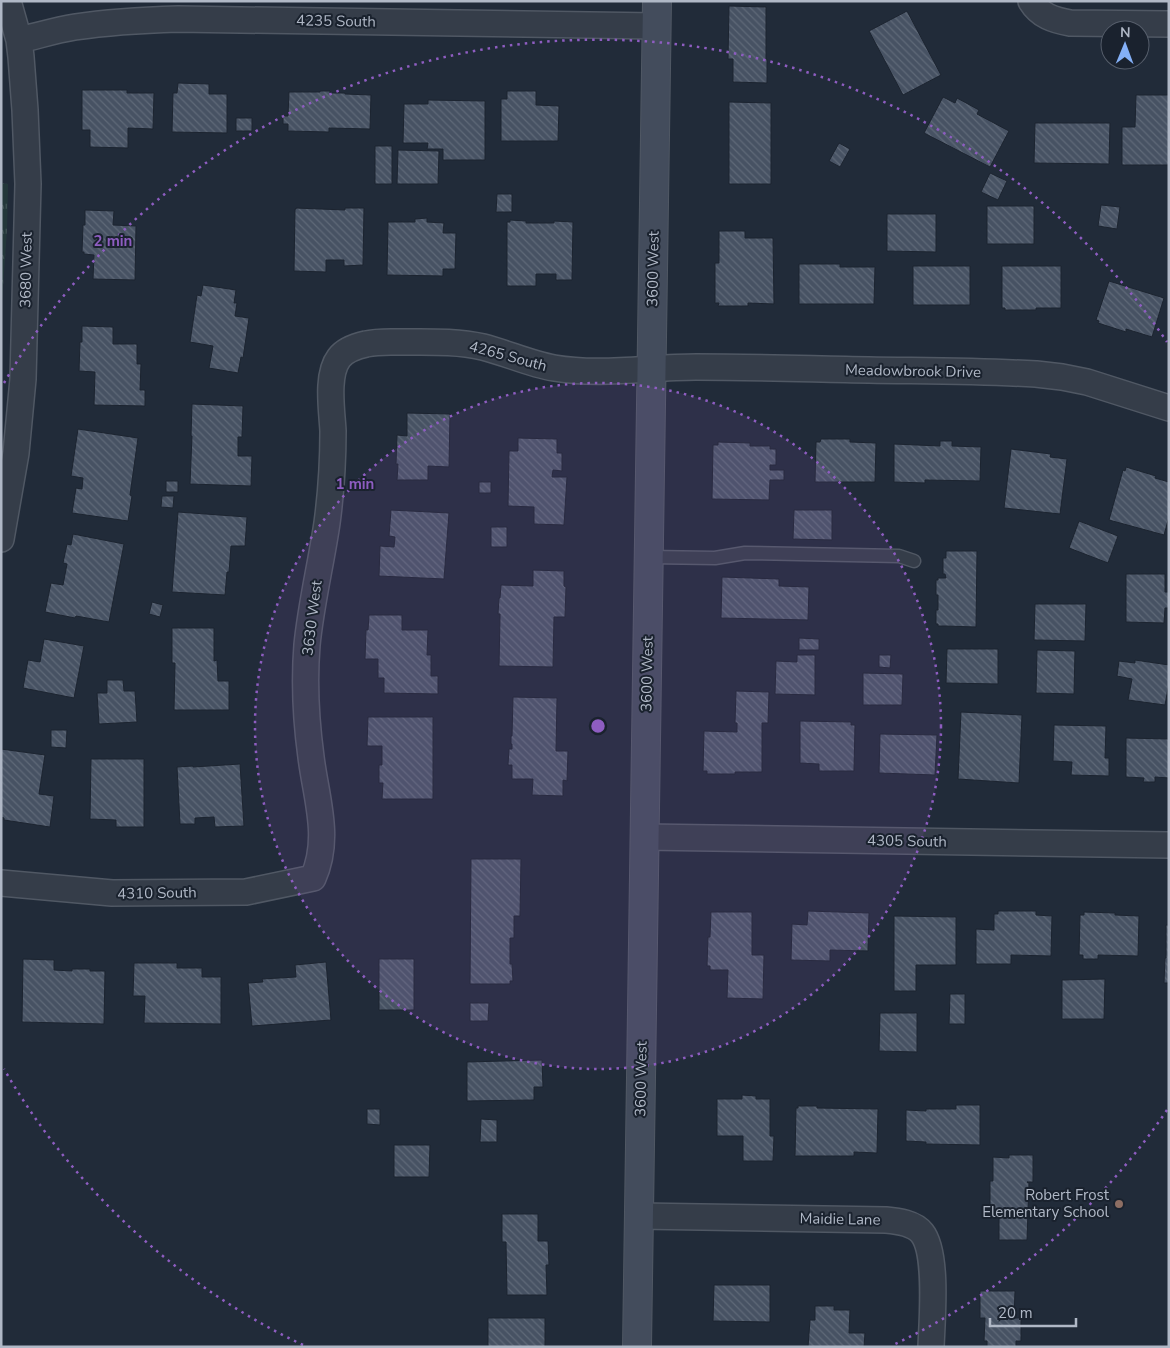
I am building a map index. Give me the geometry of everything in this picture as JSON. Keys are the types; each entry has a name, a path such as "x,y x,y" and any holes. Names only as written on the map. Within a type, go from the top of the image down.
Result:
{"street":[{"name":"3680 West","path":"1,539 10,495 22,397 25,345 28,184 25,110 18,40 8,1"},
{"path":"1033,4 1043,15 1056,21 1070,23 1169,24"},
{"name":"4235 South","path":"18,40 73,28 125,21 657,14"},
{"name":"3600 West","path":"637,1347 657,14"},
{"name":"4265 South","path":"338,359 357,346 368,343 442,342 480,346 556,368 602,372 652,368"},
{"name":"3630 West","path":"312,878 319,865 322,838 308,731 307,650 315,586 330,500 333,457 331,380 338,359"},
{"name":"Meadowbrook Drive","path":"652,368 694,367 1036,374 1087,382 1169,408"},
{"name":"4305 South","path":"644,837 1169,845"},
{"name":"4310 South","path":"1,883 112,894 246,892 312,878"},
{"name":"Maidie Lane","path":"639,1216 886,1220 899,1221 910,1225 921,1231 927,1242 930,1255 932,1269 931,1347"}],"lane":[{"path":"648,557 715,558 745,553 898,556 914,560"}],"green space":[{"path":"1,183 8,184 1,315"}],"building":[{"path":"729,6 766,7 767,83 733,82 733,59 728,59"},
{"path":"907,11 941,75 903,95 869,31"},
{"path":"178,83 209,84 209,94 227,94 227,133 172,132 173,93 177,93"},
{"path":"82,90 127,90 127,93 154,93 153,129 128,128 128,148 90,147 90,130 82,130"},
{"path":"320,91 371,95 370,129 329,128 329,132 288,131 288,124 283,124 283,116 288,116 289,92"},
{"path":"507,91 536,91 536,105 559,106 558,141 501,141 501,99 507,99"},
{"path":"1136,95 1169,95 1169,165 1122,165 1122,127 1135,127"},
{"path":"943,97 955,103 957,98 979,110 977,114 1009,131 990,167 924,133"},
{"path":"428,100 485,101 485,160 443,160 443,149 427,149 428,143 403,143 404,104 428,104"},
{"path":"729,102 771,103 771,184 729,184"},
{"path":"236,118 252,118 252,131 236,131"},
{"path":"1035,123 1110,123 1109,164 1034,163"},
{"path":"839,143 850,149 840,167 829,161"},
{"path":"375,146 392,146 392,184 375,184"},
{"path":"398,150 439,151 438,184 397,184"},
{"path":"990,173 1007,181 998,200 981,192"},
{"path":"497,194 512,194 512,212 496,212"},
{"path":"1101,205 1120,207 1117,229 1098,226"},
{"path":"987,206 1034,206 1034,244 987,244"},
{"path":"296,208 345,210 345,208 364,208 363,265 344,266 344,260 326,260 326,272 294,271"},
{"path":"85,210 114,211 113,225 136,226 135,280 93,279 94,255 82,252"},
{"path":"887,214 936,214 936,252 887,251"},
{"path":"427,218 427,222 444,223 443,233 456,233 455,269 443,269 443,276 387,275 388,222 415,222 415,219"},
{"path":"510,220 526,221 526,223 573,222 572,280 556,280 556,274 536,274 536,286 507,286 507,222 510,222"},
{"path":"719,231 745,231 745,238 773,238 774,304 748,303 748,306 718,306 719,303 715,303 715,263 719,263"},
{"path":"799,264 840,264 840,267 875,267 874,304 799,304"},
{"path":"913,266 970,266 970,305 913,305"},
{"path":"1002,266 1061,266 1061,308 1005,310 1005,308 1002,308"},
{"path":"1109,281 1164,298 1152,337 1126,329 1126,332 1098,323 1099,321 1096,320"},
{"path":"203,285 236,290 235,316 249,318 243,358 241,357 238,373 209,368 213,346 190,342 197,295 201,296"},
{"path":"82,326 113,327 113,344 137,344 137,364 141,364 140,390 145,390 145,406 94,405 95,372 79,371"},
{"path":"192,404 243,406 242,437 238,437 238,456 252,456 251,486 190,484"},
{"path":"407,413 450,414 449,467 428,466 428,480 397,480 397,435 407,436"},
{"path":"78,429 138,438 128,521 72,513 76,488 82,489 83,478 71,476"},
{"path":"518,438 557,439 557,453 562,453 562,471 553,470 552,477 567,477 564,525 534,524 534,507 508,506 509,451 518,451"},
{"path":"821,439 850,439 850,442 876,443 875,482 815,482 816,442 820,442"},
{"path":"940,441 952,441 952,446 981,447 980,481 925,480 925,483 894,482 894,444 940,446"},
{"path":"718,442 750,443 750,446 770,446 770,449 776,449 776,465 770,465 770,470 784,470 784,480 770,480 769,500 712,499 713,445 718,445"},
{"path":"1011,449 1051,454 1050,457 1067,459 1060,514 1004,508"},
{"path":"1126,467 1169,482 1169,517 1164,535 1109,520 1123,470 1125,471"},
{"path":"166,481 178,481 178,492 166,492"},
{"path":"479,482 491,482 491,493 479,493"},
{"path":"162,496 174,496 173,508 161,507"},
{"path":"391,510 449,513 444,579 379,576 380,546 394,547 395,537 389,536"},
{"path":"794,510 832,510 832,540 793,539"},
{"path":"178,512 247,517 245,546 231,546 225,595 172,592"},
{"path":"1079,521 1118,536 1108,563 1069,548"},
{"path":"491,527 507,527 507,547 491,547"},
{"path":"73,534 124,544 109,622 45,612 51,583 63,585 67,564 63,563 67,544 71,545"},
{"path":"946,551 977,551 976,627 938,626 936,624 938,595 936,595 936,580 938,578 946,578 945,574 943,574 943,558 946,558"},
{"path":"533,570 564,571 564,586 566,587 565,617 554,617 553,667 499,666 500,614 498,614 501,585 533,586"},
{"path":"1126,574 1165,574 1165,592 1169,592 1169,608 1165,608 1164,623 1126,622"},
{"path":"722,577 779,579 779,586 809,587 808,620 721,618"},
{"path":"152,602 163,605 160,617 149,614"},
{"path":"1035,604 1086,604 1085,641 1034,640"},
{"path":"369,615 402,615 402,630 428,630 427,655 431,655 431,676 438,676 438,694 384,693 384,678 378,678 378,659 365,659 366,630 368,630"},
{"path":"172,628 214,628 214,661 217,660 218,681 229,681 229,710 174,710 175,663 172,663"},
{"path":"799,638 819,639 819,650 799,650"},
{"path":"44,639 84,646 74,698 23,688 28,660 40,662"},
{"path":"947,649 998,649 998,684 946,683"},
{"path":"1037,650 1075,651 1074,694 1036,693"},
{"path":"797,655 815,655 815,695 775,694 776,661 797,662"},
{"path":"879,655 891,655 890,668 879,667"},
{"path":"1135,660 1169,665 1169,683 1165,705 1128,700 1132,679 1117,676 1119,661 1135,663"},
{"path":"863,673 903,674 902,705 863,705"},
{"path":"107,680 123,680 124,691 135,691 137,722 99,724 97,693 107,693"},
{"path":"736,691 769,692 768,723 762,723 762,772 707,774 707,771 703,771 704,731 737,732 737,723 735,723"},
{"path":"513,697 557,698 556,751 568,751 567,781 563,780 563,796 532,795 533,779 512,779 512,765 508,765 509,749 512,749"},
{"path":"961,712 1022,715 1019,783 958,779"},
{"path":"368,717 433,717 433,799 382,799 383,783 379,783 379,765 382,765 382,746 367,746"},
{"path":"800,721 851,722 851,725 855,725 854,771 819,771 819,764 800,763"},
{"path":"1054,725 1106,726 1105,758 1109,758 1109,776 1071,775 1072,762 1053,761"},
{"path":"51,730 67,730 66,748 51,747"},
{"path":"880,734 937,735 935,775 879,773"},
{"path":"1126,738 1169,739 1169,778 1155,777 1155,782 1143,782 1144,778 1126,777"},
{"path":"1,749 45,755 39,794 54,796 50,827 4,820 1,817"},
{"path":"91,759 144,759 144,827 116,827 116,820 90,819"},
{"path":"240,764 244,826 215,827 214,817 195,818 195,824 180,824 177,767"},
{"path":"471,859 521,859 520,916 514,916 514,938 510,938 510,964 512,964 513,981 510,981 510,984 470,984"},
{"path":"808,911 869,913 868,951 830,950 830,961 791,960 792,924 807,925"},
{"path":"998,911 1036,911 1036,915 1052,916 1051,956 1011,955 1011,964 976,964 976,929 994,930 994,914 998,914"},
{"path":"711,912 752,912 752,955 764,955 763,999 727,998 728,970 710,970 710,966 707,966"},
{"path":"1084,912 1139,916 1138,956 1098,955 1098,959 1083,959 1083,955 1079,955 1080,915 1084,915"},
{"path":"894,916 956,917 956,965 916,965 916,991 894,991"},
{"path":"1166,925 1169,925 1169,983 1164,983"},
{"path":"23,959 54,960 54,970 90,969 90,971 105,971 104,1024 22,1022"},
{"path":"379,959 414,959 414,1010 379,1010"},
{"path":"326,962 331,1020 252,1026 248,983 263,982 262,979 296,977 295,965"},
{"path":"134,963 177,963 177,968 202,968 202,977 221,977 221,1024 144,1023 145,996 133,996"},
{"path":"1105,979 1104,1019 1062,1019 1062,980"},
{"path":"950,994 965,994 965,1024 949,1024"},
{"path":"470,1003 489,1003 488,1021 470,1021"},
{"path":"880,1013 917,1013 917,1052 879,1051"},
{"path":"542,1060 543,1087 534,1087 534,1100 467,1101 467,1062"},
{"path":"742,1095 756,1096 756,1099 770,1099 770,1136 774,1136 773,1161 743,1161 743,1136 717,1136 717,1099 742,1099"},
{"path":"956,1105 980,1105 980,1145 926,1144 926,1142 906,1141 906,1110 956,1109"},
{"path":"798,1106 878,1109 877,1153 854,1152 854,1156 795,1156 796,1108"},
{"path":"367,1109 380,1109 380,1125 367,1124"},
{"path":"481,1119 497,1120 497,1142 480,1142"},
{"path":"394,1145 430,1145 429,1177 394,1177"},
{"path":"1009,1155 1033,1155 1033,1182 1027,1182 1029,1183 1027,1240 999,1240 999,1214 990,1214 990,1181 993,1181 993,1157 1009,1158"},
{"path":"502,1214 538,1214 538,1241 548,1241 549,1265 546,1265 547,1295 507,1295 506,1242 502,1242"},
{"path":"714,1285 770,1285 770,1322 713,1321"},
{"path":"980,1291 1015,1291 1014,1318 1021,1318 1021,1341 1016,1341 1016,1347 987,1347 987,1341 984,1341 985,1318 980,1318"},
{"path":"815,1306 834,1306 834,1310 850,1310 849,1333 865,1333 864,1347 808,1347 810,1320 815,1320"},
{"path":"488,1318 545,1318 545,1347 488,1347"}],"place":[{"name":"Robert Frost Elementary School","path":"1119,1204"}]}
